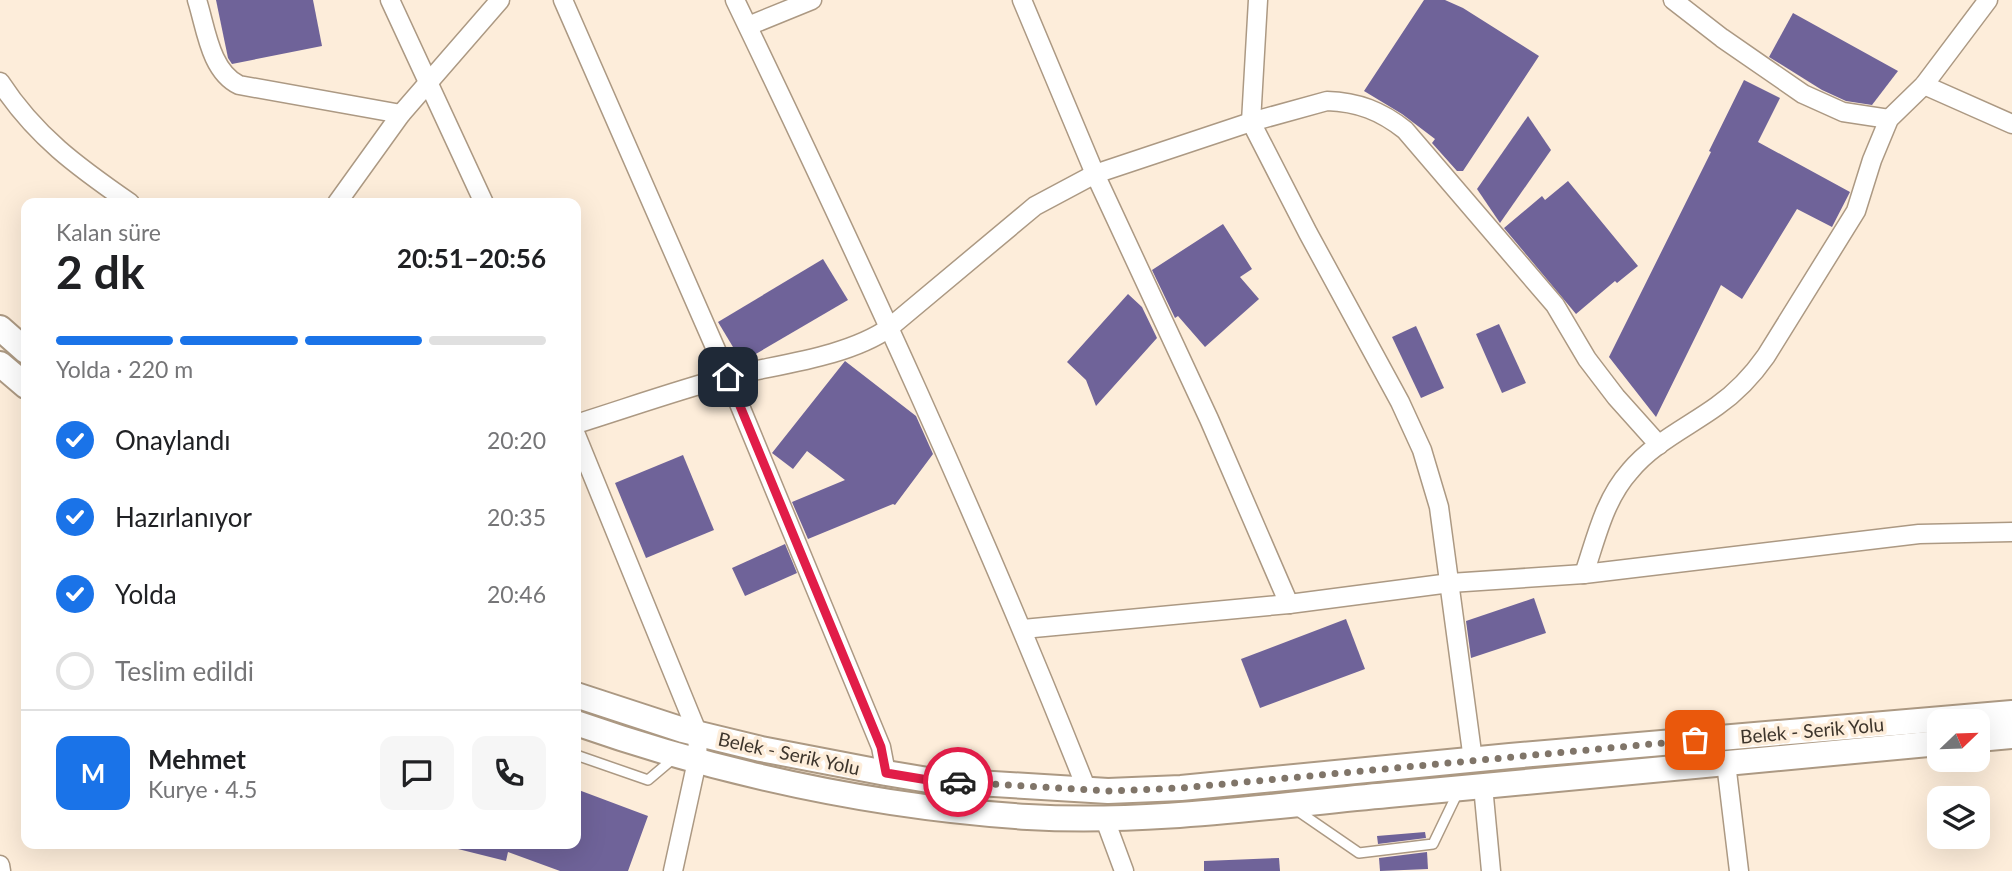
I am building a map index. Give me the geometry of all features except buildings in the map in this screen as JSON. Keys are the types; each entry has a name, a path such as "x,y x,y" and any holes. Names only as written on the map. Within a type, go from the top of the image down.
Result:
{"main road":[{"path":"0,328 21,347"},
{"path":"0,364 21,382"},
{"name":"Belek - Serik Yolu","path":"581,697 698,734 886,773 928,780 1108,791 1181,788 2012,713"},
{"name":"Belek - Serik Yolu","path":"581,725 652,750 784,783 913,806 1031,817 1174,815 1927,744"},
{"path":"1990,738 2012,736"}],"street":[{"path":"197,0 217,65 232,82 401,114"},
{"path":"390,0 483,198"},
{"path":"341,198 401,114 500,0"},
{"path":"563,0 728,377 881,747 886,773"},
{"path":"735,0 890,328 1023,629 1087,790"},
{"path":"748,26 811,0"},
{"path":"1022,0 1096,174 1209,419 1289,604"},
{"path":"1258,0 1251,122 1412,425 1426,459 1437,497 1473,760"},
{"path":"1674,0 1721,38 1810,98 1843,112 1889,119"},
{"path":"1584,574 1603,516 1615,490 1629,471 1659,445 1738,390 1766,356 1856,211 1872,160 1889,119 1924,85 1988,0"},
{"path":"0,82 24,116 60,153 123,198"},
{"path":"1924,85 2012,124"},
{"path":"581,422 728,377 859,345 890,328 1035,206 1096,174 1251,122 1327,101 1356,104 1372,109 1405,130 1555,305 1587,359 1616,397 1659,445"},
{"path":"581,447 698,734 687,758 673,871"},
{"path":"1023,629 1289,604 1450,583 1584,574 1919,534 2012,532"},
{"path":"1726,763 1739,871"},
{"path":"1472,787 1491,871"},
{"path":"1104,817 1124,871"},
{"path":"0,865 1,871"}],"lane":[{"path":"581,757 648,780 687,758"},
{"path":"1288,804 1359,853 1433,844 1472,787"}],"way so far":[{"path":"958,782 1108,791 1181,788 1695,740"}],"route":[{"path":"728,377 881,747 886,773 958,782"}]}
